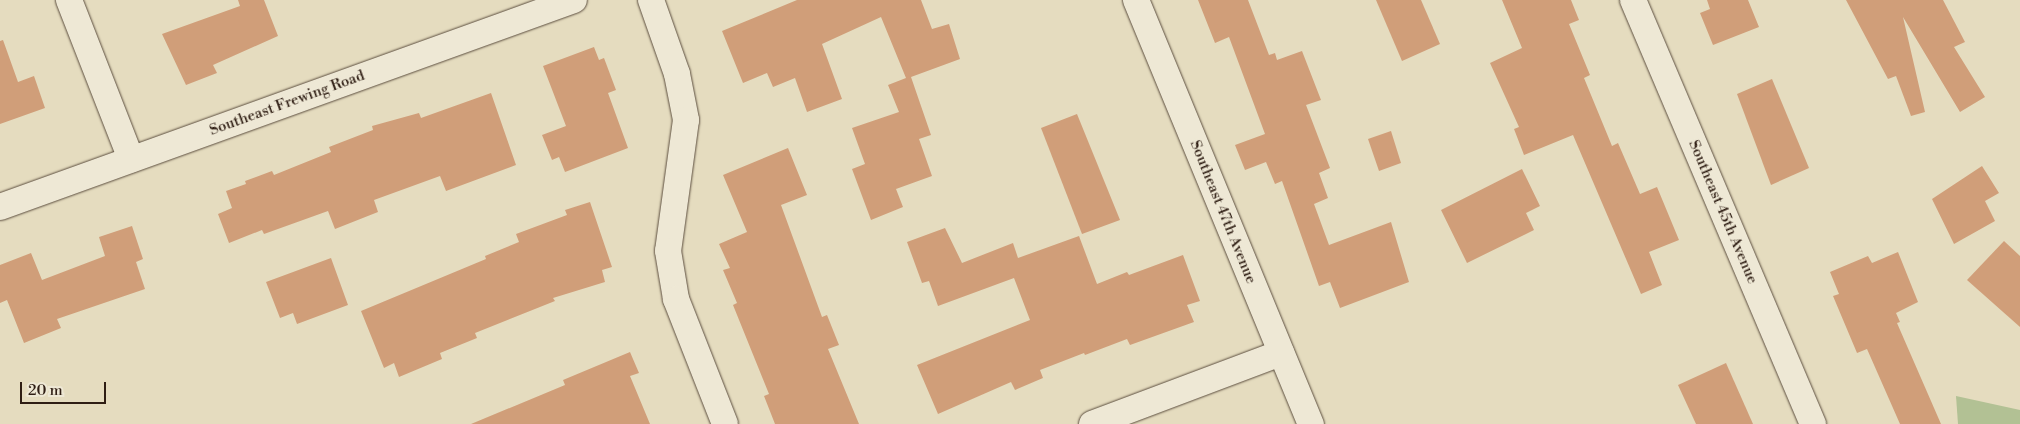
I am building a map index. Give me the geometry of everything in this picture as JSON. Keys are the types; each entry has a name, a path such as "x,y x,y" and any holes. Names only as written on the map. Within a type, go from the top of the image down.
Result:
{"street":[{"path":"69,0 131,159"},
{"name":"Southeast Frewing Road","path":"0,207 574,0"},
{"path":"652,0 677,74 686,120 668,251 676,299 725,424"},
{"name":"Southeast 47th Avenue","path":"1136,0 1310,424"},
{"name":"Southeast 45th Avenue","path":"1633,0 1813,424"},
{"path":"1092,424 1281,353"}],"green space":[{"path":"1956,396 2020,410 2020,424 1958,424"}],"building":[{"path":"238,0 264,0 278,36 213,65 217,73 186,85 162,34 240,6"},
{"path":"797,0 921,0 932,29 949,24 960,59 911,77 931,135 919,139 932,176 896,189 903,207 871,220 852,169 865,164 852,128 899,112 888,85 906,78 881,17 822,44 842,99 807,112 795,78 773,87 767,73 743,83 722,31"},
{"path":"1198,0 1248,0 1269,55 1275,53 1277,60 1302,51 1321,100 1306,105 1330,168 1319,173 1328,198 1314,204 1329,245 1391,222 1409,282 1340,308 1330,282 1319,286 1282,181 1275,184 1266,162 1245,170 1235,145 1265,134 1229,37 1215,43"},
{"path":"1376,0 1421,0 1440,44 1402,61"},
{"path":"1502,0 1571,0 1579,20 1569,24 1590,75 1584,78 1612,146 1618,143 1640,194 1657,187 1679,240 1649,252 1662,285 1641,294 1573,135 1524,155 1514,129 1519,127 1490,63 1522,48"},
{"path":"1707,0 1748,0 1759,27 1713,45 1700,13 1710,9"},
{"path":"1846,0 1943,0 1965,42 1954,47 1985,97 1960,112 1903,17 1925,112 1911,116 1896,76 1888,79"},
{"path":"3,40 18,82 34,76 45,108 0,124 0,41"},
{"path":"594,47 599,60 604,58 616,90 608,93 628,148 565,172 559,157 552,160 542,135 566,126 543,66"},
{"path":"1772,79 1809,168 1771,185 1737,94"},
{"path":"491,93 516,165 446,191 440,176 374,200 378,212 335,229 328,211 264,234 262,230 229,243 218,214 232,208 226,191 246,184 245,181 272,171 274,175 331,152 329,147 373,130 372,126 419,113 421,118"},
{"path":"1077,114 1120,220 1082,234 1041,128"},
{"path":"1391,131 1401,163 1379,171 1368,139"},
{"path":"788,148 807,195 781,205 822,317 827,315 839,345 828,349 859,424 775,424 764,396 769,394 733,305 737,303 723,270 730,268 719,244 747,232 723,175"},
{"path":"1982,166 1999,193 1985,201 1995,221 1954,244 1932,199"},
{"path":"1522,169 1540,206 1526,213 1534,230 1467,263 1441,210"},
{"path":"590,202 612,267 602,270 605,282 553,298 555,301 475,333 477,338 440,353 442,359 399,377 394,363 384,368 361,311 486,259 485,256 519,242 516,234 567,215 565,210"},
{"path":"132,226 143,259 136,262 145,289 57,319 61,328 24,343 7,300 0,303 0,265 31,253 42,280 105,256 99,237"},
{"path":"945,228 962,263 1013,243 1018,258 1079,236 1097,284 1127,272 1129,275 1183,255 1200,301 1187,305 1194,322 1130,345 1127,339 1085,355 1084,353 1040,370 1043,378 1015,390 1011,382 938,414 917,365 1030,320 1014,278 938,306 929,281 922,283 907,242"},
{"path":"2004,241 2020,256 2020,327 1967,280"},
{"path":"1898,252 1918,302 1896,313 1900,322 1897,323 1941,424 1900,424 1867,349 1857,353 1833,296 1839,294 1830,272 1868,256 1872,263"},
{"path":"331,258 348,305 297,324 293,313 280,318 266,282"},
{"path":"630,352 639,373 630,376 650,424 471,424 565,385 563,380"},
{"path":"1726,363 1753,424 1696,424 1678,385"}]}
